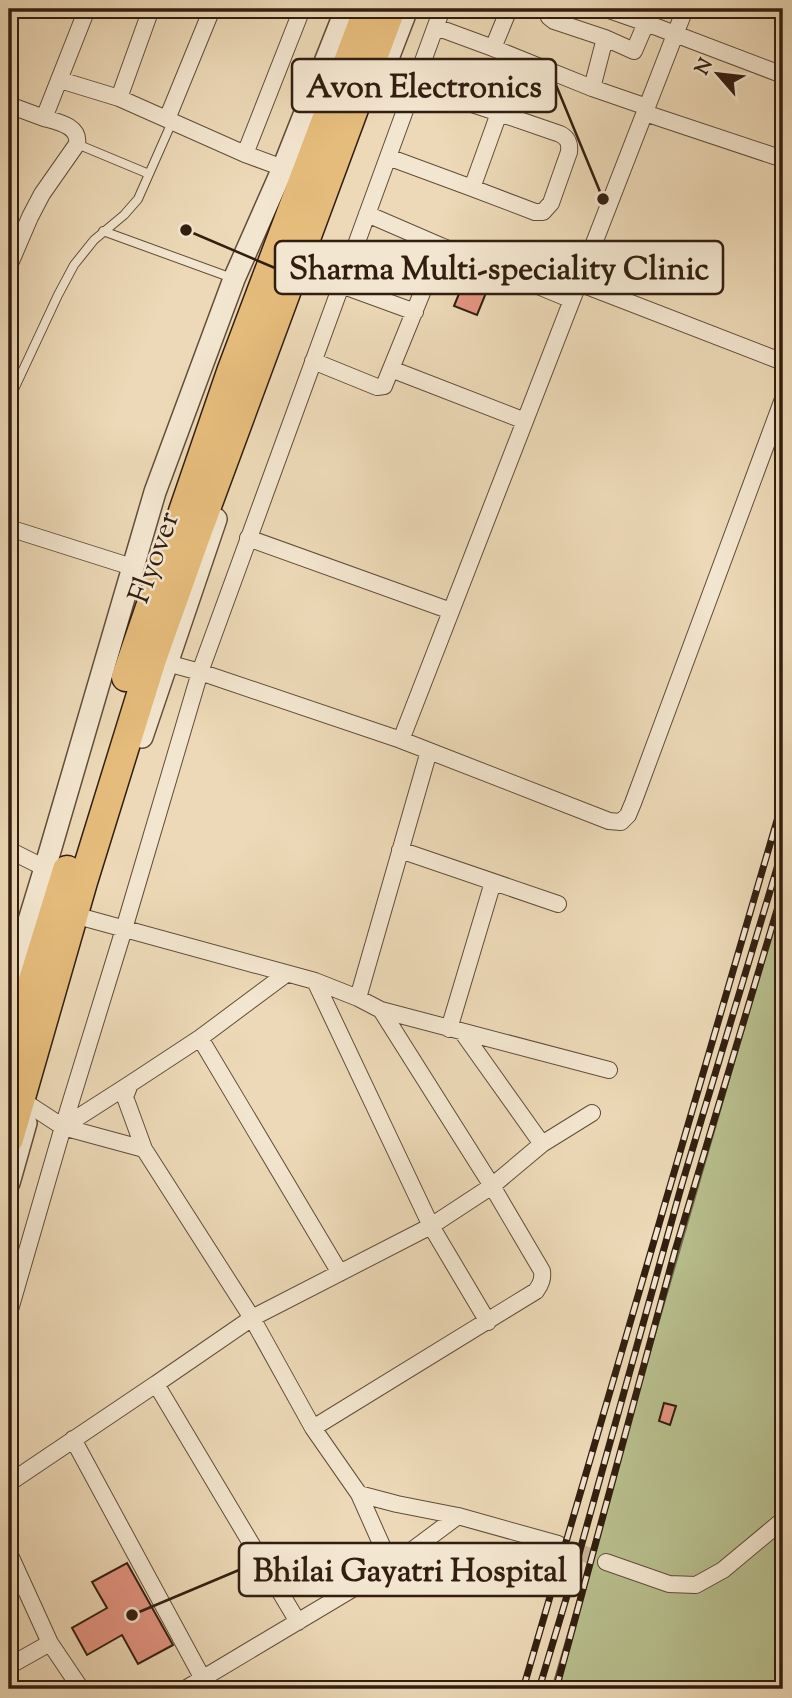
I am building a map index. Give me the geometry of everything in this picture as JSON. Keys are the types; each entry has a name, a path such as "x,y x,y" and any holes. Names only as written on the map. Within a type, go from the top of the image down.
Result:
{"highway":[{"name":"Flyover","path":"9,1058 137,644 231,372 368,9"},
{"name":"Flyover","path":"9,1139 65,874 157,646 391,9"}],"street":[{"path":"44,118 86,9"},
{"path":"119,98 151,9"},
{"path":"169,120 212,9"},
{"path":"244,154 302,9"},
{"path":"9,986 15,943 65,874 132,567 155,492 234,279 283,168 346,9"},
{"path":"9,1183 85,918 167,663 255,407 407,9"},
{"path":"9,1313 200,672 442,9"},
{"path":"493,48 509,9"},
{"path":"545,9 554,21 606,38 634,51 646,23"},
{"path":"606,9 783,75"},
{"path":"401,740 685,9"},
{"path":"436,27 646,110 783,159"},
{"path":"592,88 606,38"},
{"path":"60,80 119,98 244,154 283,168"},
{"path":"388,157 535,212 544,212 551,203 569,152 568,140 560,134 414,85"},
{"path":"374,94 407,105"},
{"path":"9,106 62,124 74,130 78,138 77,144 42,194 9,266"},
{"path":"472,188 499,113"},
{"path":"367,214 572,300"},
{"path":"313,362 377,387 384,386 441,246"},
{"path":"579,283 783,362"},
{"path":"341,285 415,312"},
{"path":"391,369 525,421"},
{"path":"167,663 401,740 609,821 621,822 628,815 633,803 783,399"},
{"path":"9,528 132,567"},
{"path":"248,538 451,611"},
{"path":"358,998 429,751"},
{"path":"9,850 65,874"},
{"path":"401,850 558,904"},
{"path":"456,1031 493,882"},
{"path":"85,918 316,981 381,1010 609,1070"},
{"path":"63,1127 200,1038 286,974"},
{"path":"316,981 431,1226 488,1322"},
{"path":"313,1428 536,1291 542,1278 542,1271 492,1186 381,1010"},
{"path":"456,1031 542,1144"},
{"path":"200,1038 340,1273"},
{"path":"130,1084 125,1097 144,1149 252,1318 313,1428 359,1493 391,1566"},
{"path":"31,1106 63,1127 144,1149"},
{"path":"9,1483 252,1318 431,1226 492,1186 542,1144 592,1113"},
{"path":"156,1384 298,1622"},
{"path":"73,1439 208,1682"},
{"path":"359,1493 397,1504 458,1516 558,1544"},
{"path":"185,1689 208,1682 298,1622 391,1566 458,1516"},
{"path":"606,1562 669,1584 696,1585 723,1570 783,1520"},
{"path":"9,1553 50,1643 81,1689"},
{"path":"9,1666 50,1643"}],"lane":[{"path":"9,400 74,265 94,240 124,215 138,199 169,120"},
{"path":"77,144 149,174"},
{"path":"103,231 234,279"}],"green space":[{"path":"783,894 783,1689 552,1689"}],"building":[{"path":"465,279 488,288 477,315 454,306"},
{"path":"664,1403 676,1406 670,1425 659,1421"},
{"path":"127,1563 173,1645 138,1664 122,1635 87,1655 72,1628 107,1608 92,1582"}],"tunnel":[{"path":"558,1544 606,1562"}],"railway":[{"path":"523,1689 783,800"},
{"path":"539,1689 682,1184 783,848"},
{"path":"556,1689 675,1251 783,890"}],"place":[{"name":"Avon Electronics","path":"603,199"},
{"name":"Sharma Multi-speciality Clinic","path":"186,230"},
{"name":"Bhilai Gayatri Hospital","path":"132,1615"}]}
